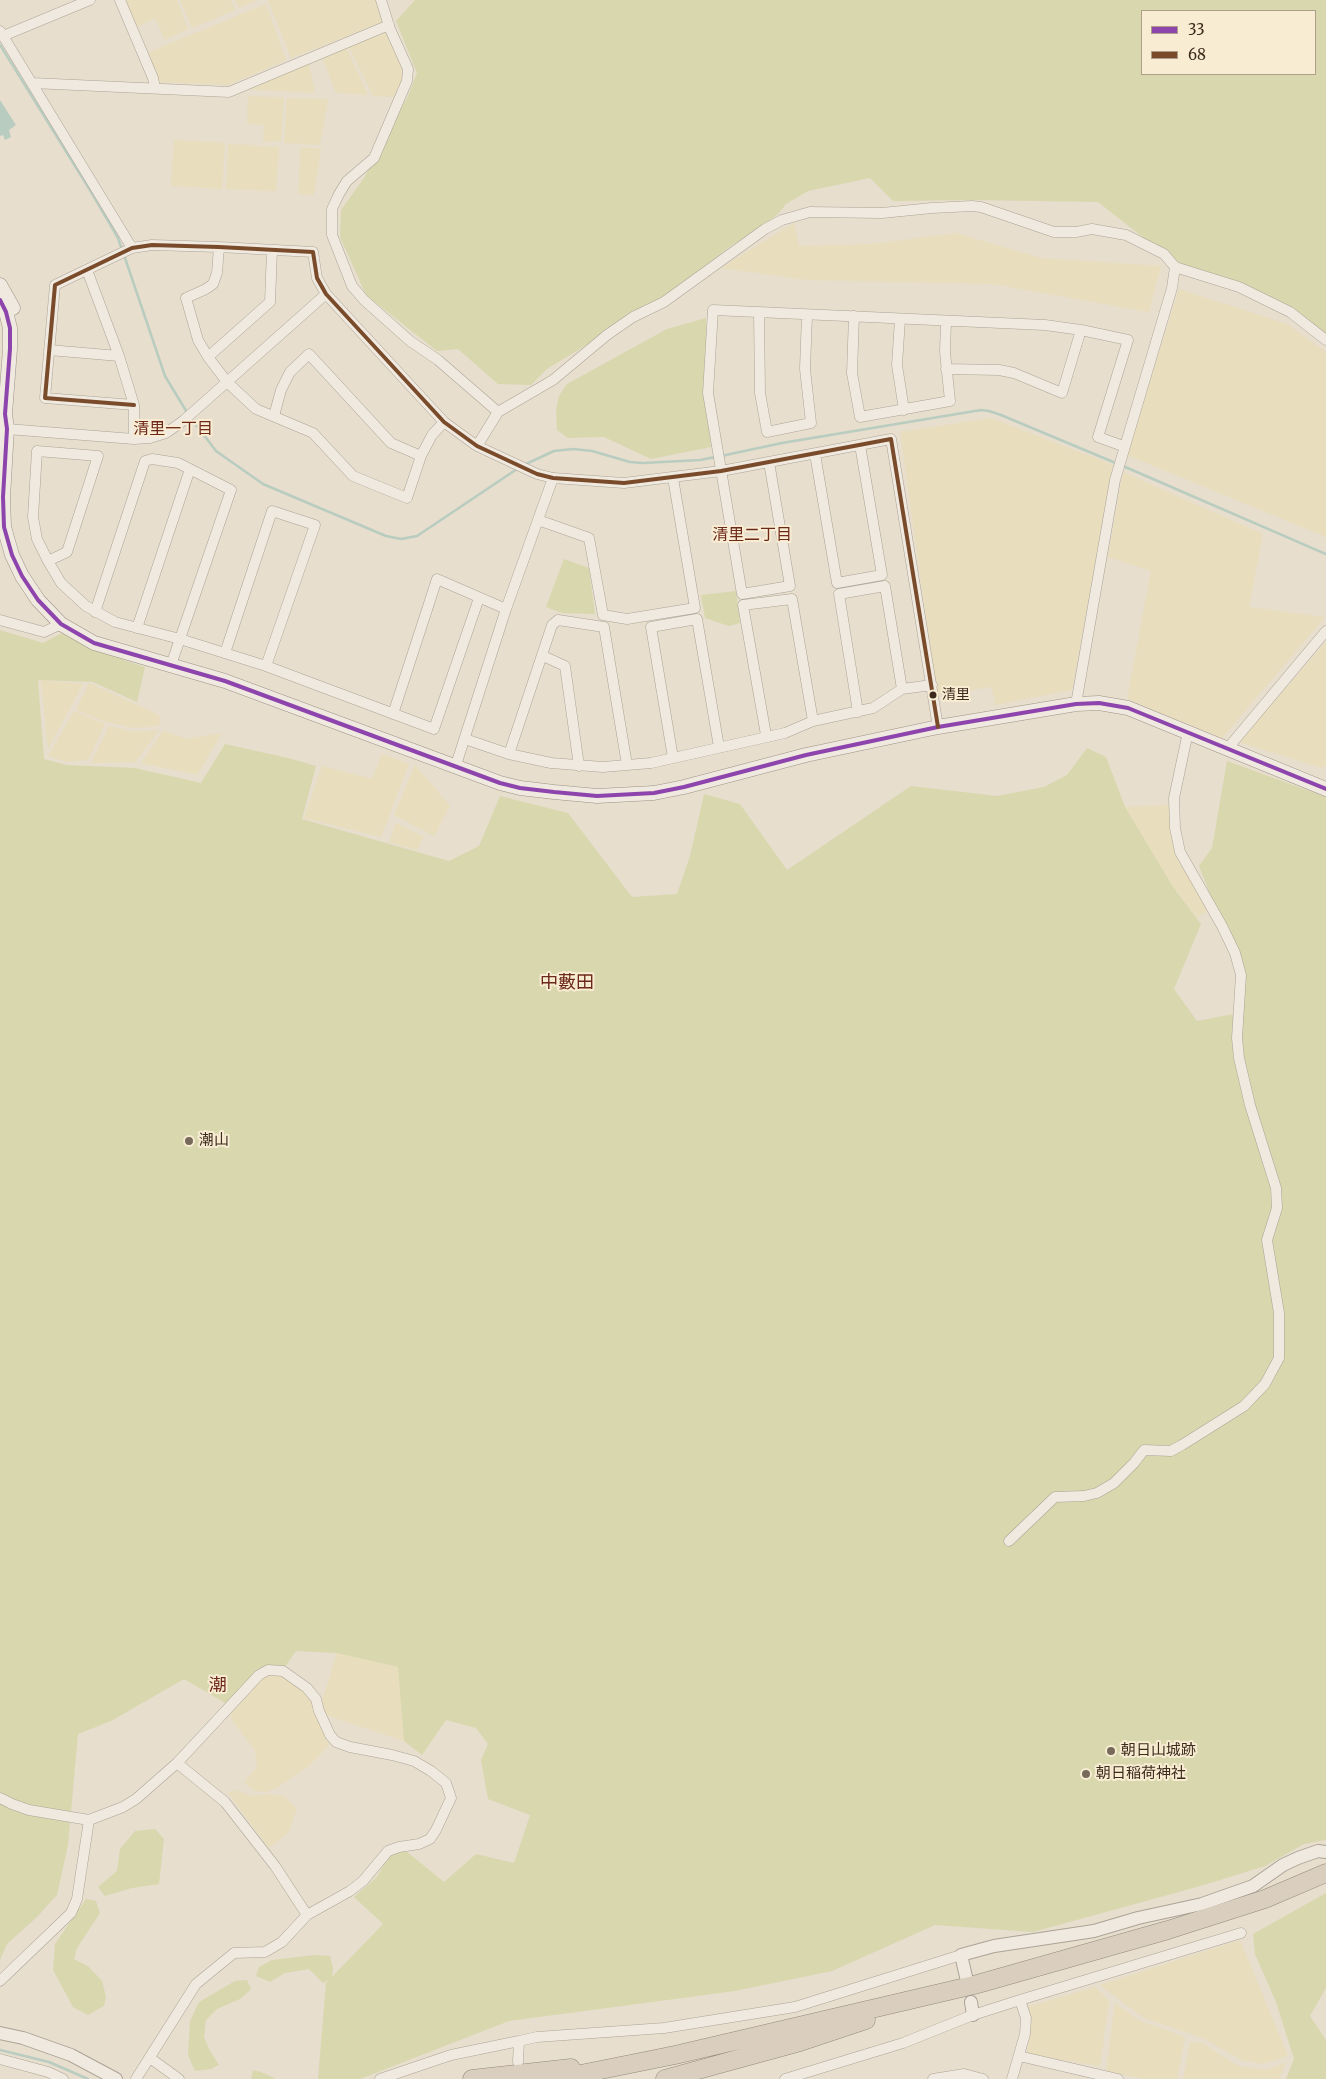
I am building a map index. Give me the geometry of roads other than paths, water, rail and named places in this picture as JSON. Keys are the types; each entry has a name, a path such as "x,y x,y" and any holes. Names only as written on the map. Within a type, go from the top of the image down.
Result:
{"highway":[{"path":"600,2079 676,2064 972,1995 1170,1939 1269,1908 1308,1887 1326,1873"},
{"path":"556,2079 689,2052 974,1985 1168,1930 1264,1898 1308,1887 1326,1885"},
{"path":"665,2079 800,2042 868,2019"},
{"path":"472,2079 689,2052"}],"main road":[{"path":"0,285 15,312 18,328 11,418 7,429"},
{"path":"0,300 6,312 10,328 5,414 7,429 3,497 4,527 12,555 22,576 38,600 61,624 94,643 233,684 455,768 520,788 596,796 631,795 684,787 806,755 938,727 1076,704 1099,703 1128,708 1326,789"}],"street":[{"path":"90,0 2,34 132,248"},
{"path":"120,0 153,78 155,88"},
{"path":"381,0 389,25 408,69 407,81 374,158 348,181 339,194 332,209 332,235 352,286 364,300 410,341 438,360 498,412"},
{"path":"32,83 229,92 389,25"},
{"path":"477,446 498,412 553,380 607,335 633,317 664,302 765,229 782,220 810,212 882,213 932,208 981,207 1054,232 1076,232 1092,229 1126,235 1164,254 1176,267 1239,287 1290,312 1326,340"},
{"path":"134,405 44,398 56,285 132,248 152,245 218,247 313,252 317,278 326,294 444,422 477,446 537,474 553,478 624,483 721,471 891,439 938,727"},
{"path":"218,247 217,273 213,284 186,298 198,340 208,357 227,382 256,409 313,433 353,476 407,498 421,456 432,435 444,422"},
{"path":"208,357 270,302 272,250"},
{"path":"1076,704 1117,470 1172,288 1176,267"},
{"path":"87,270 119,356 134,405 134,439"},
{"path":"7,429 134,439 150,438 166,433 183,421 326,294"},
{"path":"769,462 790,586 742,594 708,393 713,310 807,316 854,316 1023,324 1081,330 1128,340 1098,437 1122,451"},
{"path":"759,313 760,383 767,432 811,423 805,369 807,316"},
{"path":"854,316 852,373 860,417 950,401 946,369 946,321"},
{"path":"900,319 897,365 904,410"},
{"path":"946,369 999,370 1014,373 1062,393 1081,330"},
{"path":"49,350 119,356"},
{"path":"274,416 281,390 290,372 309,354 390,443 421,456"},
{"path":"814,454 837,583 882,576 860,445"},
{"path":"48,561 68,552 98,456 37,450 33,517 37,539 48,561 61,583 77,599 95,612 115,622 180,639 266,666 434,729 479,598"},
{"path":"95,612 145,461 152,459 169,462 190,469 231,490 170,665"},
{"path":"136,628 190,469"},
{"path":"455,768 506,610 553,478"},
{"path":"538,520 589,538 603,615 627,620 695,608 673,478"},
{"path":"225,653 272,510 314,525 266,666"},
{"path":"393,714 438,580 506,610"},
{"path":"858,712 840,594 885,586 902,689"},
{"path":"766,735 743,605 792,598 812,721"},
{"path":"673,758 651,627 697,619 719,747"},
{"path":"0,620 44,632 61,624"},
{"path":"509,754 552,625 558,620 604,627 627,765"},
{"path":"1228,748 1326,631"},
{"path":"543,656 565,666 579,766"},
{"path":"465,739 509,754 551,763 602,767 652,763 766,735 785,733 812,721 873,708 902,689 932,685"},
{"path":"1009,1541 1056,1496 1084,1496 1096,1493 1114,1483 1144,1450 1171,1450 1182,1446 1244,1406 1265,1384 1279,1358 1279,1313 1268,1240 1277,1208 1276,1188 1250,1106 1239,1058 1237,1038 1241,975 1235,953 1222,926 1180,852 1175,828 1174,798 1188,732"},
{"path":"0,1798 29,1810 89,1820 123,1807 136,1799 177,1763 260,1675 268,1670 283,1671 307,1688 316,1699 319,1711 330,1735 336,1742 350,1748 392,1755 414,1761 446,1783 450,1798 430,1839 419,1844 388,1851 363,1881 350,1892 307,1915 282,1942 265,1952 234,1953 196,1984 136,2079"},
{"path":"177,1763 225,1802 275,1866 307,1915"},
{"path":"0,1980 71,1913 77,1899 89,1820"},
{"path":"380,2079 451,2055 537,2037 664,2028 795,2007 994,1946 1094,1930 1202,1904 1253,1886 1283,1865 1298,1858 1318,1851 1326,1852"},
{"path":"785,2079 904,2043 972,2008 1020,2000 1241,1933"},
{"path":"961,1955 967,1981"},
{"path":"1012,2079 1024,2034 1026,2018 1020,2000"},
{"path":"0,2033 23,2038 71,2055 116,2079"},
{"path":"518,2062 519,2041"},
{"path":"1018,2056 1118,2079"},
{"path":"150,2058 179,2079"},
{"path":"0,2059 48,2072 63,2079"},
{"path":"933,2079 964,2074 983,2079"}],"waterway":[{"path":"0,45 93,195 118,238 122,250"},
{"path":"124,255 165,376 188,414"},
{"path":"721,456 782,443 981,410 1001,415 1118,464"},
{"path":"191,418 216,451 263,484 386,536 401,539 417,536 517,469"},
{"path":"526,464 554,451 573,449 592,451 630,462 643,463 700,460 715,457"},
{"path":"1123,466 1326,554"},
{"path":"0,2050 49,2062 88,2079"}],"place":[{"name":"清里","path":"933,695"},
{"name":"潮山","path":"189,1141"},
{"name":"朝日山城跡","path":"1111,1751"},
{"name":"朝日稲荷神社","path":"1086,1774"}],"district":[{"name":"清里一丁目","path":"173,429"},
{"name":"清里二丁目","path":"752,535"},
{"name":"中藪田","path":"567,983"},
{"name":"潮","path":"218,1686"}]}
